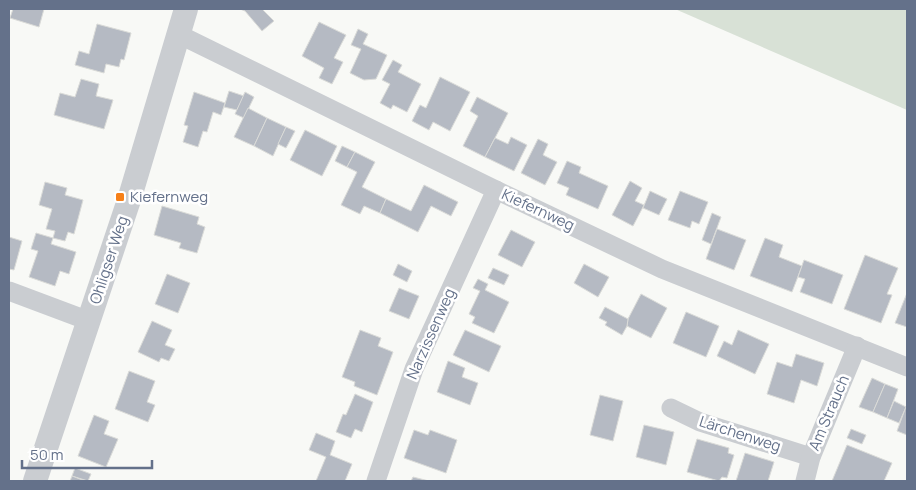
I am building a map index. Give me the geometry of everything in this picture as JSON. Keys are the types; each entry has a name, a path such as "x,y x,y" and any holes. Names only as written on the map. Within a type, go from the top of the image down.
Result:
{"street":[{"name":"Ohligser Weg","path":"35,481 90,321 186,9"},
{"name":"Kiefernweg","path":"178,34 662,269 907,367"},
{"name":"Narzissenweg","path":"376,481 414,370 496,190"},
{"path":"9,291 90,321"},
{"name":"Am Strauch","path":"805,481 811,457 857,346"},
{"name":"Lärchenweg","path":"671,408 700,422 811,457"}],"shaded area":[{"path":"675,9 907,9 907,110"}],"building":[{"path":"13,9 44,9 39,27 10,18"},
{"path":"240,9 262,9 274,21 262,31 245,11"},
{"path":"319,22 346,35 334,58 343,62 332,84 319,78 324,68 302,56"},
{"path":"97,24 131,33 124,60 121,59 119,67 106,64 104,73 75,65 79,51 89,54"},
{"path":"358,29 368,34 363,44 387,55 376,79 364,80 350,73 361,49 351,45"},
{"path":"393,60 402,65 398,72 421,84 407,112 393,105 391,109 380,103 390,84 382,80"},
{"path":"440,77 470,92 450,131 433,122 429,130 412,121 420,105 426,108"},
{"path":"81,79 99,84 96,96 113,100 104,129 54,115 60,93 75,97"},
{"path":"229,91 244,96 237,110 224,107"},
{"path":"194,92 225,103 221,115 213,112 207,132 203,131 198,147 183,142 188,126 184,125"},
{"path":"245,92 254,97 244,118 235,114"},
{"path":"477,97 508,113 485,157 463,146 478,116 470,111"},
{"path":"248,108 267,118 254,146 234,137"},
{"path":"267,118 286,127 273,156 254,146"},
{"path":"286,127 295,131 286,148 278,144"},
{"path":"305,130 337,146 322,176 290,160"},
{"path":"511,137 527,145 514,171 485,157 495,138 508,144"},
{"path":"538,139 548,144 543,155 557,162 545,185 521,173"},
{"path":"342,146 355,152 347,167 335,161"},
{"path":"355,152 375,162 362,187 386,199 380,213 364,206 360,214 341,205 357,172 347,167"},
{"path":"567,161 581,167 579,173 608,186 598,209 566,195 569,188 557,183"},
{"path":"630,181 642,188 635,201 644,205 633,226 612,215"},
{"path":"45,182 67,188 65,195 83,200 74,234 68,232 65,241 53,238 55,231 46,229 52,209 39,205"},
{"path":"424,185 458,202 451,216 431,206 418,232 380,213 386,199 411,211"},
{"path":"650,191 667,199 659,215 643,208"},
{"path":"680,191 708,202 699,224 692,221 690,228 668,220"},
{"path":"162,206 199,217 197,224 205,227 197,253 179,248 181,243 154,235"},
{"path":"712,213 721,217 711,244 702,240"},
{"path":"717,229 746,240 734,270 706,259"},
{"path":"511,230 535,242 522,267 498,255"},
{"path":"36,233 53,238 51,244 76,252 69,274 60,271 55,286 29,277 38,251 31,249"},
{"path":"9,237 22,241 14,270 9,269"},
{"path":"765,238 783,245 779,257 802,266 792,292 750,276"},
{"path":"865,255 898,268 887,294 892,295 881,323 844,309"},
{"path":"804,260 843,275 832,304 800,292 805,279 798,277"},
{"path":"398,264 412,271 407,282 393,275"},
{"path":"584,264 609,277 598,297 574,283"},
{"path":"493,268 509,275 504,285 488,278"},
{"path":"167,274 190,283 178,313 155,304"},
{"path":"478,279 488,284 485,290 509,302 494,333 472,323 475,317 469,314 480,291 473,288"},
{"path":"399,288 419,296 409,319 389,311"},
{"path":"907,293 907,327 895,323"},
{"path":"641,294 667,308 651,338 627,326 628,319"},
{"path":"605,307 628,319 627,326 622,335 605,325 607,322 599,318"},
{"path":"686,312 719,326 706,357 673,343"},
{"path":"152,321 172,330 165,345 175,349 169,361 161,358 159,362 138,352"},
{"path":"360,330 381,338 378,346 393,352 377,395 354,386 355,382 342,377"},
{"path":"465,330 501,346 489,372 453,355"},
{"path":"738,330 769,344 755,374 717,356 724,341 732,345"},
{"path":"796,354 824,363 817,386 801,380 794,403 767,394 777,362 792,367"},
{"path":"448,361 465,368 462,377 478,383 470,405 437,392"},
{"path":"129,371 155,381 147,402 155,405 148,422 115,409"},
{"path":"872,378 885,384 873,412 859,407"},
{"path":"885,384 898,389 887,418 873,412"},
{"path":"355,394 373,402 362,432 355,429 351,438 336,432 343,414 346,415"},
{"path":"600,395 623,401 613,441 590,435"},
{"path":"894,401 906,407 899,423 887,418"},
{"path":"907,404 907,435 897,431"},
{"path":"94,415 109,421 104,434 118,439 106,467 78,456"},
{"path":"644,425 674,432 666,465 636,457"},
{"path":"851,429 866,435 862,444 847,438"},
{"path":"414,430 428,435 430,430 457,440 446,473 404,458"},
{"path":"316,433 335,441 330,455 352,464 345,481 316,481 326,457 309,450"},
{"path":"697,439 729,448 728,453 734,455 727,478 722,477 719,481 687,472"},
{"path":"847,445 892,463 884,481 832,481"},
{"path":"745,453 774,462 768,481 736,481"},
{"path":"75,468 91,474 88,481 72,476"},
{"path":"72,476 85,481 70,481"},
{"path":"413,477 429,481 411,481"}],"place":[{"name":"Kiefernweg","path":"120,197"}]}
